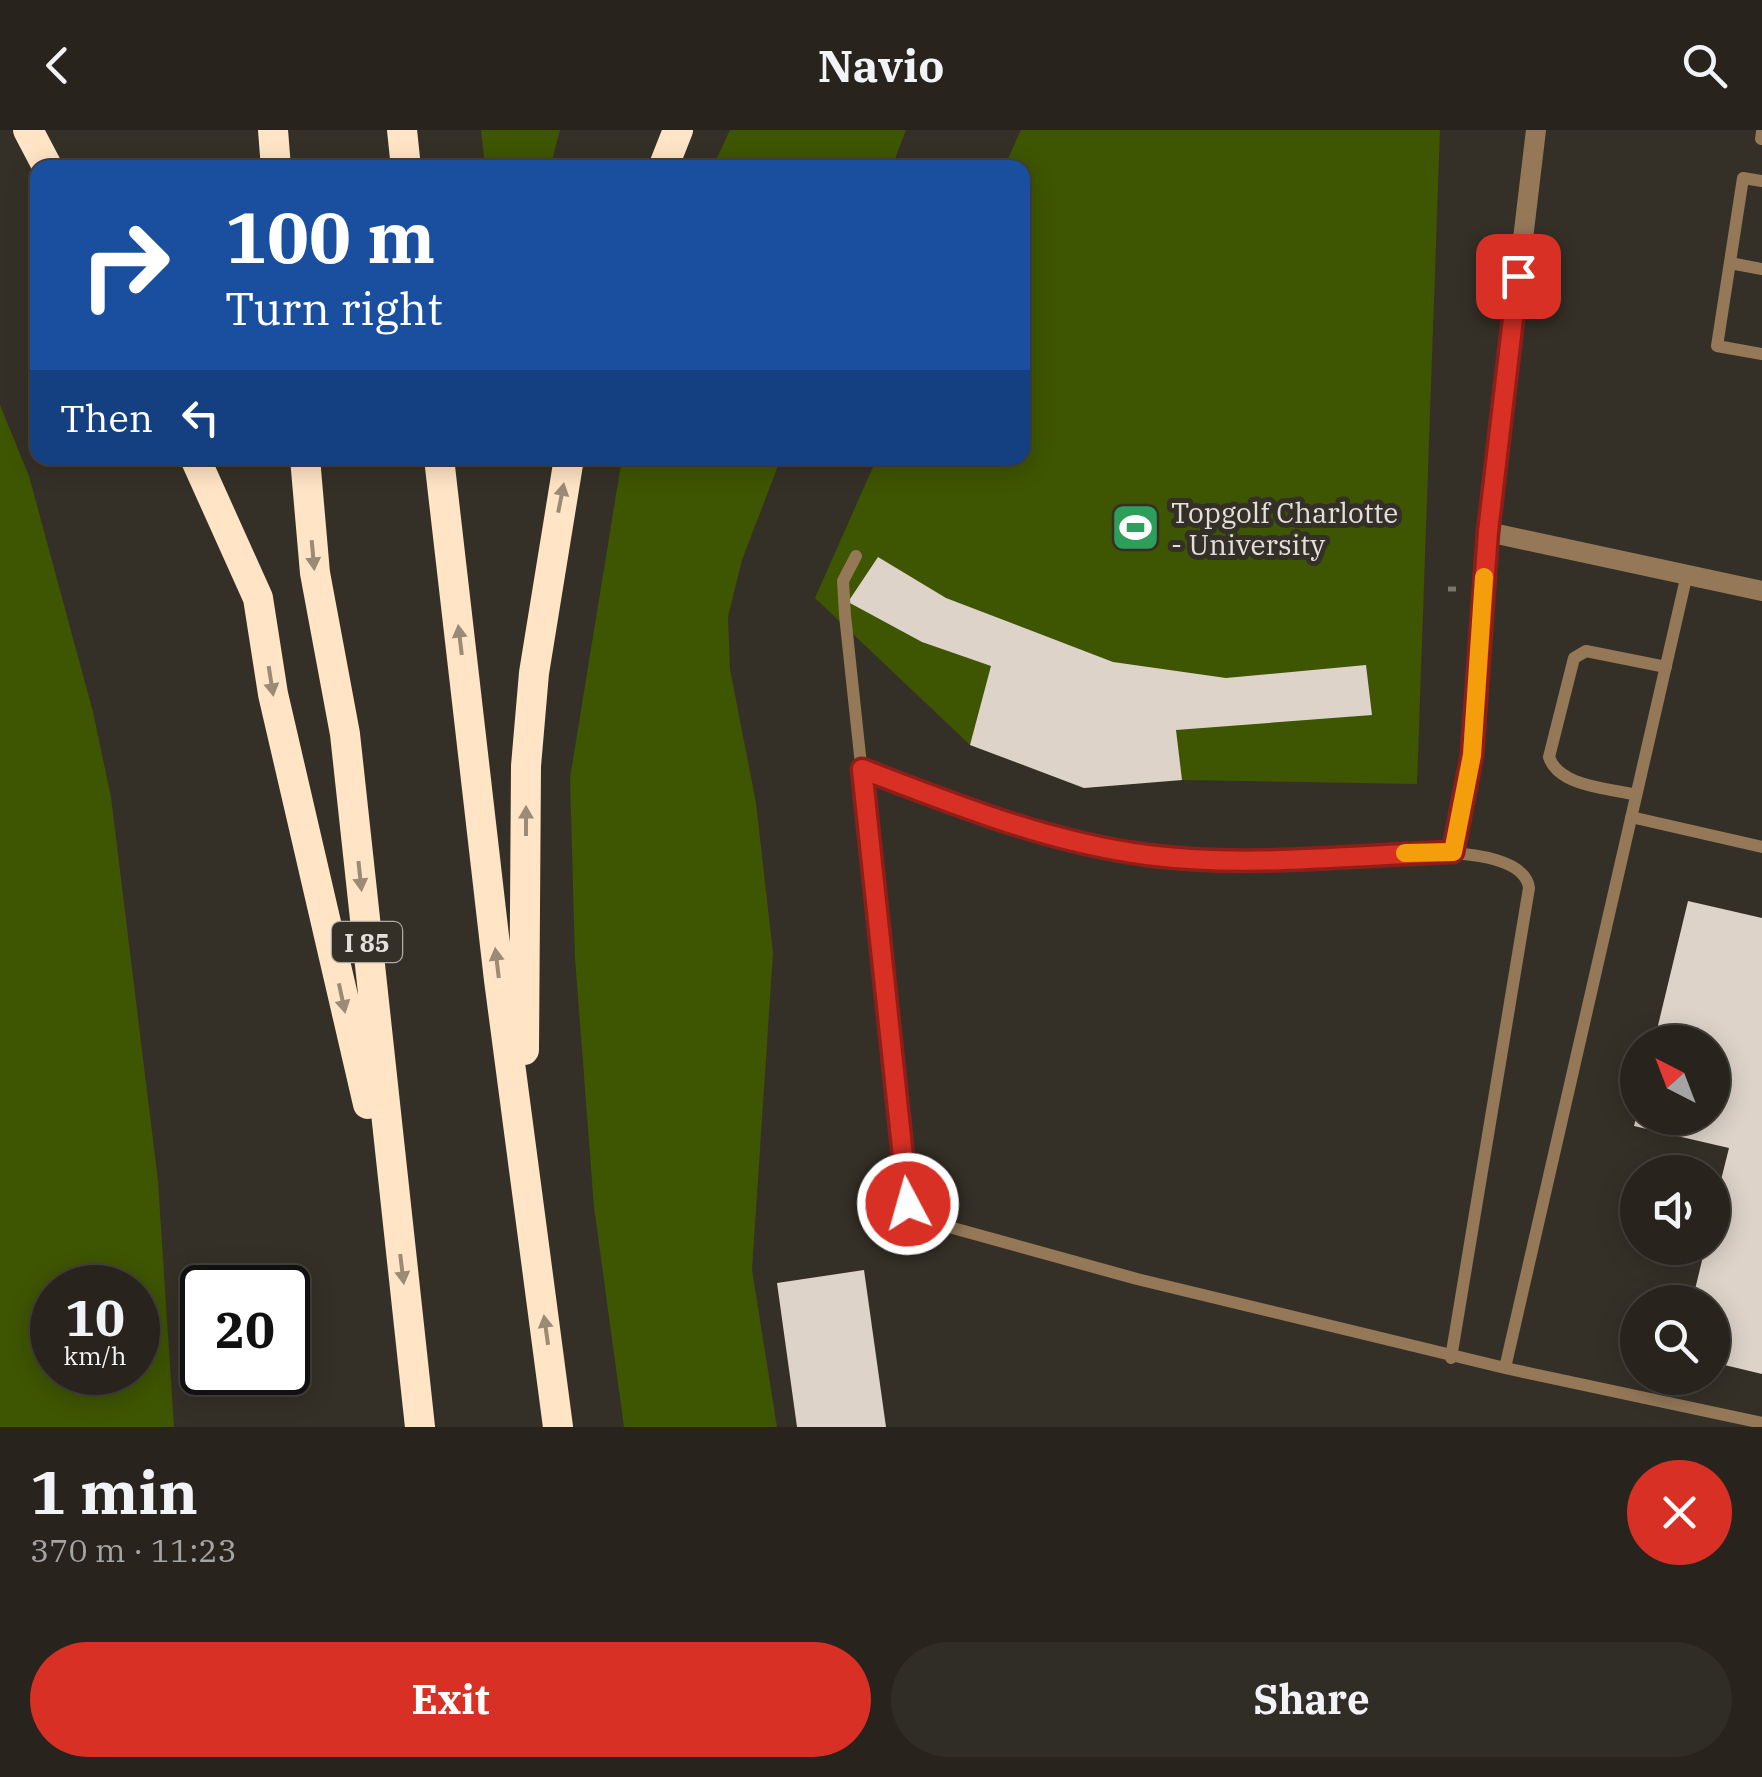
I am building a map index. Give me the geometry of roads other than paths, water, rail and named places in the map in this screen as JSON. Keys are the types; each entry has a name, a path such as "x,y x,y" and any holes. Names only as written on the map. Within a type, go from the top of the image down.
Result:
{"highway":[{"path":"28,130 44,160"},
{"path":"272,130 275,160"},
{"path":"402,130 405,160"},
{"path":"666,160 678,130"},
{"path":"199,465 258,598 274,694 348,1024 394,1206"},
{"name":"I 85","path":"306,465 315,573 345,734 420,1427"},
{"path":"440,465 558,1427"},
{"path":"523,1164 526,766 534,674 568,465"}],"street":[{"path":"1453,852 1472,755 1488,532 1536,130"},
{"path":"1488,532 1762,591"}],"lane":[{"path":"1762,182 1743,178 1717,346 1762,354"},
{"path":"1730,264 1762,269"},
{"path":"856,556 843,582 908,1204 913,1218 1451,1358 1762,1423"},
{"path":"1505,1368 1687,574"},
{"path":"1636,795 1565,778 1552,767 1548,756 1574,658 1586,651 1666,667"},
{"path":"862,769 1016,828 1148,856 1289,858 1453,852 1516,864 1528,878 1530,888 1451,1358"},
{"path":"1631,817 1762,848"}],"place":[{"name":"Topgolf Charlotte - University","path":"1136,528"}]}
